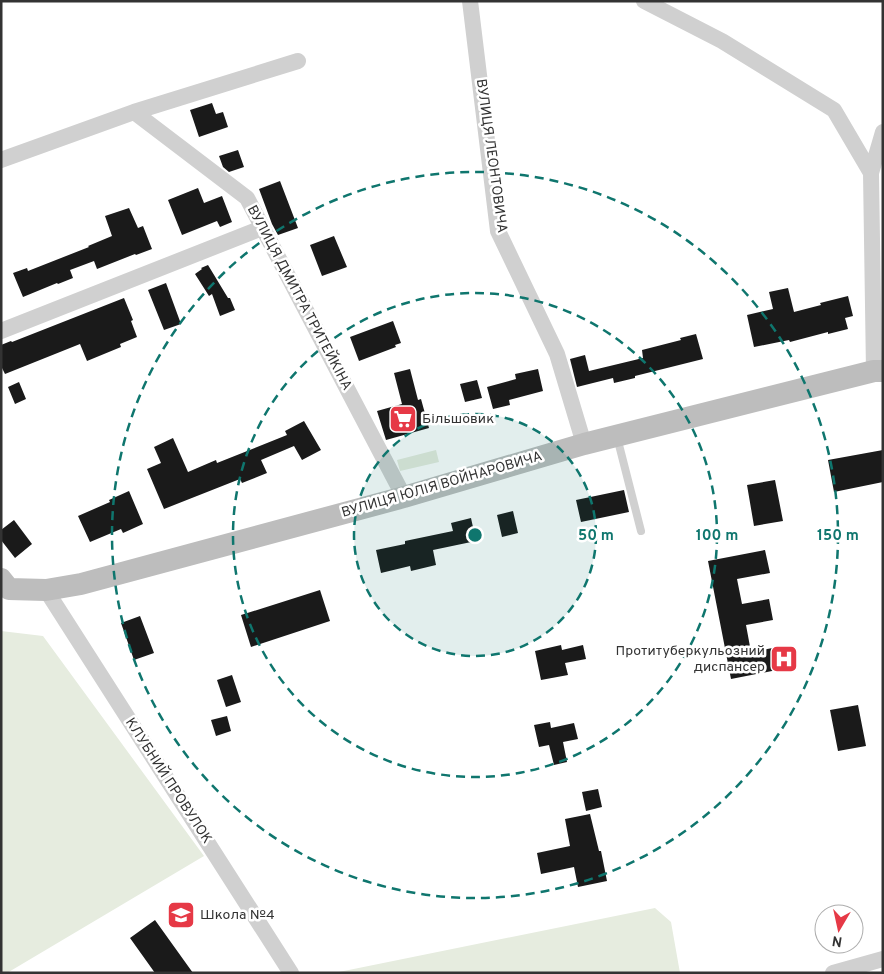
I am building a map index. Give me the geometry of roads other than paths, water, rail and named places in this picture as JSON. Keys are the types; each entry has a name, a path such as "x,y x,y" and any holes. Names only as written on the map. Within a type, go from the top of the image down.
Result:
{"main road":[{"name":"ВУЛИЦЯ ЮЛІЯ ВОЙНАРОВИЧА","path":"4,586 46,590 81,584 404,497 617,435 879,371"}],"street":[{"name":"ВУЛИЦЯ ЛЕОНТОВИЧА","path":"470,1 498,231 557,354 584,444"},
{"path":"644,1 722,40 834,110 871,172"},
{"path":"1,160 134,112 298,61"},
{"name":"ВУЛИЦЯ ДМИТРА ТРИТЕЙКІНА","path":"134,112 247,198 404,497"},
{"path":"879,371 871,172 883,132"},
{"path":"1,331 262,228"},
{"name":"КЛУБНИЙ ПРОВУЛОК","path":"46,590 291,973"},
{"path":"833,973 883,959"}],"lane":[{"path":"617,435 641,531"}],"place":[{"name":"Більшовик","path":"403,419"},
{"name":"Протитуберкульозний диспансер","path":"784,659"},
{"name":"Школа №4","path":"181,915"}]}
